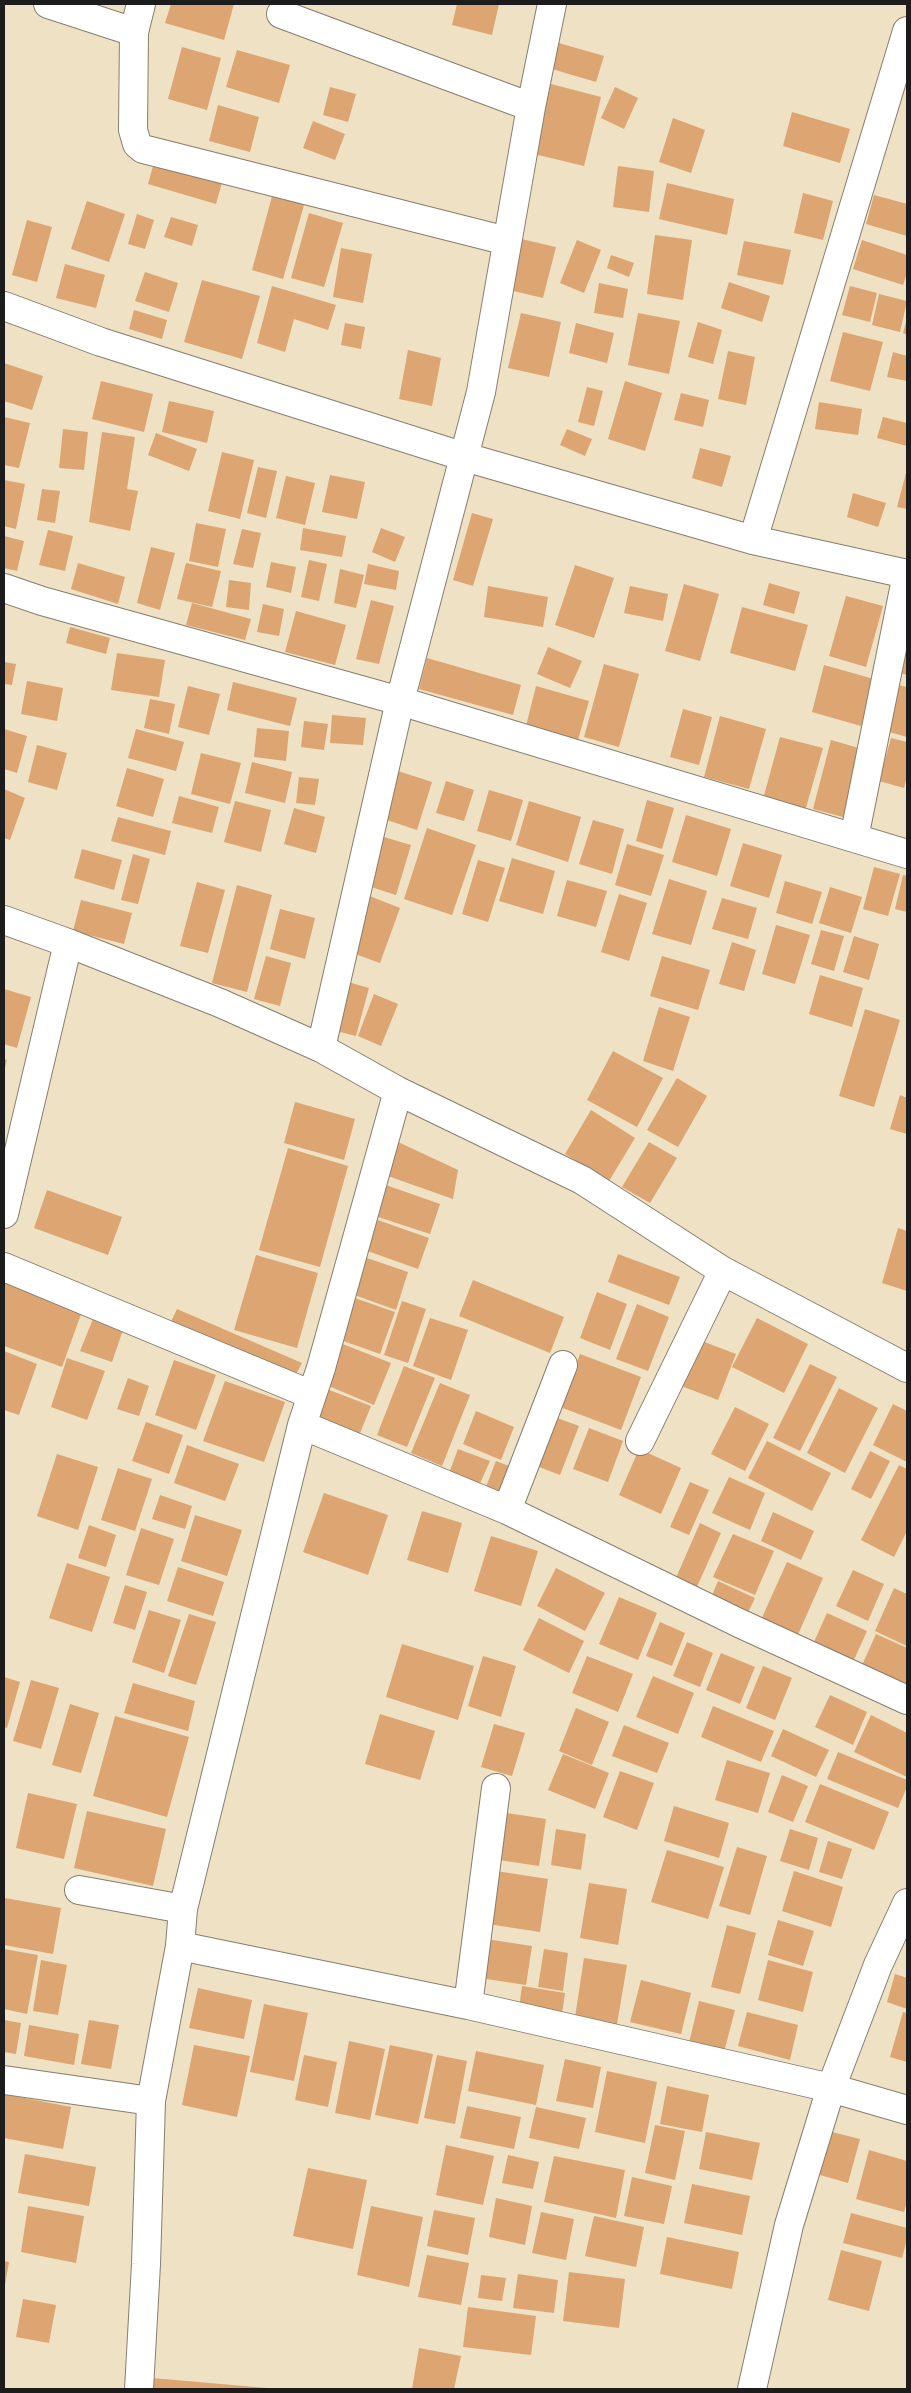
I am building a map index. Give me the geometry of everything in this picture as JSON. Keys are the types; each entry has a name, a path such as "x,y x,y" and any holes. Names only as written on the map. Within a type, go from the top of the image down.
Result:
{"street":[{"path":"48,4 134,32"},
{"path":"141,4 134,32 133,130 137,144 144,149 507,242"},
{"path":"321,1048 400,702 480,392 531,107 552,4"},
{"path":"281,14 531,107"},
{"path":"753,540 907,31"},
{"path":"4,306 101,342 465,456 753,540 907,574 854,838"},
{"path":"4,588 42,601 400,702 907,854"},
{"path":"4,920 220,1003 321,1048 398,1091 582,1180 723,1270 906,1363"},
{"path":"4,1214 68,943"},
{"path":"139,2389 145,2284 151,2101 180,1946 183,1910 302,1424 312,1395 398,1091"},
{"path":"4,1267 312,1395"},
{"path":"640,1441 723,1270"},
{"path":"507,1510 563,1365"},
{"path":"302,1424 507,1510 721,1615 907,1700"},
{"path":"468,2005 496,1788"},
{"path":"79,1890 183,1910"},
{"path":"752,2389 788,2225 830,2088 878,1965 907,1903"},
{"path":"180,1946 468,2005 830,2088 907,2110"},
{"path":"4,2080 151,2101"}],"building":[{"path":"171,4 234,4 224,40 165,23"},
{"path":"457,4 499,4 492,35 452,25"},
{"path":"559,43 604,56 596,82 552,69"},
{"path":"182,47 221,58 207,110 168,99"},
{"path":"237,50 290,65 279,103 226,87"},
{"path":"551,84 601,97 584,166 534,154"},
{"path":"330,87 356,94 348,122 323,115"},
{"path":"615,87 638,98 624,129 601,118"},
{"path":"218,105 259,117 250,152 209,141"},
{"path":"792,112 850,129 840,163 783,146"},
{"path":"673,118 705,130 691,173 659,162"},
{"path":"313,121 345,134 335,160 303,148"},
{"path":"155,159 223,179 216,204 148,184"},
{"path":"618,166 654,171 649,212 613,207"},
{"path":"667,183 734,199 727,235 659,219"},
{"path":"274,189 306,198 283,279 252,270"},
{"path":"803,193 833,201 823,240 794,233"},
{"path":"874,195 907,204 907,236 866,224"},
{"path":"87,201 125,214 109,262 71,249"},
{"path":"309,213 343,223 324,287 291,278"},
{"path":"137,214 154,220 145,249 128,244"},
{"path":"171,217 198,225 192,246 164,237"},
{"path":"27,220 52,227 37,282 12,275"},
{"path":"655,235 692,240 683,300 647,294"},
{"path":"517,238 556,247 543,298 505,289"},
{"path":"577,240 601,250 584,293 560,283"},
{"path":"862,240 907,255 907,273 903,285 853,269"},
{"path":"744,241 791,250 783,285 737,275"},
{"path":"341,248 372,254 363,303 333,297"},
{"path":"611,255 634,263 629,277 607,268"},
{"path":"65,264 105,275 96,308 56,298"},
{"path":"145,272 178,283 169,312 135,301"},
{"path":"202,280 260,296 242,359 184,342"},
{"path":"729,282 770,296 762,322 721,308"},
{"path":"599,283 628,289 623,318 594,313"},
{"path":"272,286 336,305 328,330 294,319 285,352 257,343"},
{"path":"850,286 877,293 870,322 842,315"},
{"path":"879,294 907,301 900,332 872,325"},
{"path":"134,310 167,320 162,339 129,329"},
{"path":"521,313 561,322 549,377 508,368"},
{"path":"638,313 680,321 669,374 628,365"},
{"path":"907,318 907,335 903,333"},
{"path":"698,322 722,330 713,364 688,357"},
{"path":"345,323 365,327 361,349 341,345"},
{"path":"576,323 614,333 607,363 569,353"},
{"path":"843,332 883,342 870,391 830,381"},
{"path":"408,350 441,358 432,406 399,399"},
{"path":"728,351 755,357 746,405 718,399"},
{"path":"893,352 907,356 907,381 887,377"},
{"path":"4,363 43,376 32,410 4,401"},
{"path":"101,381 153,394 144,432 92,419"},
{"path":"625,381 662,393 645,451 608,439"},
{"path":"587,387 603,391 594,426 578,422"},
{"path":"681,393 709,400 703,427 674,420"},
{"path":"169,401 214,411 207,443 162,432"},
{"path":"819,402 862,409 858,435 815,429"},
{"path":"4,417 30,423 19,468 4,465"},
{"path":"883,417 907,423 907,446 877,438"},
{"path":"63,429 88,432 84,470 59,468"},
{"path":"567,429 592,439 585,456 560,445"},
{"path":"102,432 135,437 127,489 138,491 130,531 89,522"},
{"path":"156,433 197,449 189,471 148,455"},
{"path":"700,448 731,456 722,487 692,478"},
{"path":"222,452 254,460 240,519 208,511"},
{"path":"258,467 277,471 266,518 247,513"},
{"path":"907,469 907,509 897,507"},
{"path":"330,475 365,482 357,519 322,512"},
{"path":"286,476 315,483 305,525 276,518"},
{"path":"4,480 25,484 16,529 4,526"},
{"path":"42,489 60,491 55,523 37,520"},
{"path":"853,493 886,503 878,527 847,517"},
{"path":"472,513 493,519 473,586 453,580"},
{"path":"196,523 226,529 218,567 189,561"},
{"path":"303,528 346,536 342,557 300,550"},
{"path":"381,528 405,537 395,562 372,552"},
{"path":"242,529 261,533 253,568 233,564"},
{"path":"48,530 73,536 65,571 39,565"},
{"path":"4,536 24,541 17,571 4,568"},
{"path":"151,547 175,553 160,610 137,603"},
{"path":"309,560 327,564 319,601 301,597"},
{"path":"271,562 296,567 291,593 266,587"},
{"path":"78,563 125,577 118,604 71,589"},
{"path":"186,563 221,571 212,607 177,599"},
{"path":"368,564 399,571 396,590 364,584"},
{"path":"575,565 614,578 594,638 555,625"},
{"path":"340,569 364,575 356,608 334,603"},
{"path":"229,580 251,583 249,610 226,607"},
{"path":"769,583 800,592 794,614 763,605"},
{"path":"684,584 719,594 700,661 665,651"},
{"path":"488,586 548,597 543,627 484,617"},
{"path":"630,586 668,594 663,621 624,613"},
{"path":"846,596 883,606 866,667 829,656"},
{"path":"371,600 394,606 379,664 356,659"},
{"path":"192,603 251,619 245,640 186,625"},
{"path":"263,604 284,609 279,636 257,632"},
{"path":"742,607 808,625 795,671 730,653"},
{"path":"296,611 346,625 335,665 285,652"},
{"path":"70,627 110,638 106,654 66,643"},
{"path":"907,639 907,675 893,671"},
{"path":"548,647 582,661 570,688 537,674"},
{"path":"117,653 165,660 159,697 111,690"},
{"path":"427,658 521,685 513,715 419,689"},
{"path":"4,662 16,664 12,685 4,684"},
{"path":"604,664 639,674 619,747 584,737"},
{"path":"824,665 874,679 861,726 812,712"},
{"path":"27,681 63,688 57,721 21,714"},
{"path":"233,682 297,698 290,726 227,710"},
{"path":"894,684 907,687 907,737 882,730"},
{"path":"188,686 220,694 209,735 178,727"},
{"path":"536,686 589,701 578,740 526,726"},
{"path":"150,699 175,704 169,734 144,728"},
{"path":"683,709 712,717 699,765 670,757"},
{"path":"332,715 366,718 363,745 330,743"},
{"path":"720,716 766,729 749,789 704,777"},
{"path":"304,721 328,724 324,750 301,747"},
{"path":"257,728 289,731 286,761 254,757"},
{"path":"4,729 27,736 17,773 4,769"},
{"path":"136,729 184,742 176,771 128,758"},
{"path":"780,737 823,748 805,811 763,799"},
{"path":"891,738 907,742 907,776 904,788 879,781"},
{"path":"831,740 862,749 843,817 813,809"},
{"path":"37,745 67,753 57,790 28,782"},
{"path":"201,753 241,763 230,804 191,794"},
{"path":"252,762 292,772 285,803 245,793"},
{"path":"127,768 164,779 153,817 116,806"},
{"path":"398,771 432,782 417,830 384,819"},
{"path":"299,777 319,779 315,805 296,803"},
{"path":"446,781 474,790 464,821 436,813"},
{"path":"4,789 25,798 10,840 4,838"},
{"path":"489,790 523,800 511,841 477,831"},
{"path":"179,796 219,807 212,833 172,823"},
{"path":"647,800 674,808 662,849 636,841"},
{"path":"235,801 271,810 261,852 224,842"},
{"path":"529,801 581,817 568,862 516,845"},
{"path":"294,808 325,817 316,853 284,844"},
{"path":"686,815 731,829 717,876 672,862"},
{"path":"118,817 171,831 165,855 111,841"},
{"path":"593,820 624,829 612,874 579,864"},
{"path":"427,828 476,845 452,915 404,899"},
{"path":"377,835 411,845 396,895 362,884"},
{"path":"743,843 782,855 769,898 730,886"},
{"path":"627,844 664,855 651,896 615,885"},
{"path":"82,849 122,860 114,890 74,878"},
{"path":"133,854 150,859 138,904 121,900"},
{"path":"512,858 555,871 543,914 499,901"},
{"path":"478,860 505,868 488,922 462,914"},
{"path":"874,867 900,874 888,916 863,909"},
{"path":"903,875 907,876 907,912 895,909"},
{"path":"669,879 707,891 691,945 652,934"},
{"path":"567,880 607,891 596,927 557,916"},
{"path":"785,881 822,892 812,924 776,913"},
{"path":"197,882 225,890 208,953 180,946"},
{"path":"237,885 272,895 247,992 212,983"},
{"path":"830,887 862,897 851,933 819,923"},
{"path":"619,894 647,903 629,961 601,952"},
{"path":"367,895 400,908 380,963 347,951"},
{"path":"722,898 757,908 748,939 712,929"},
{"path":"81,900 132,913 124,944 73,931"},
{"path":"280,909 315,918 305,959 270,949"},
{"path":"776,925 810,935 795,984 762,974"},
{"path":"821,930 844,936 834,971 811,964"},
{"path":"854,936 879,944 869,980 843,972"},
{"path":"732,942 756,950 744,991 719,984"},
{"path":"266,956 291,963 280,1006 254,999"},
{"path":"662,956 710,970 698,1010 650,996"},
{"path":"820,975 863,988 852,1027 809,1014"},
{"path":"341,980 369,988 356,1036 328,1029"},
{"path":"4,989 31,997 17,1048 4,1044"},
{"path":"374,994 398,1004 381,1046 358,1036"},
{"path":"659,1007 690,1017 673,1071 643,1061"},
{"path":"865,1009 900,1020 874,1107 839,1096"},
{"path":"613,1051 663,1078 637,1127 587,1100"},
{"path":"4,1059 7,1060 4,1072"},
{"path":"677,1078 707,1096 678,1147 647,1130"},
{"path":"900,1095 907,1098 907,1134 890,1129"},
{"path":"295,1102 355,1119 344,1160 284,1143"},
{"path":"591,1110 635,1138 609,1181 565,1154"},
{"path":"396,1141 458,1170 453,1199 385,1175"},
{"path":"649,1142 677,1158 650,1203 622,1187"},
{"path":"288,1148 348,1166 320,1267 259,1250"},
{"path":"383,1184 440,1204 430,1234 372,1215"},
{"path":"47,1190 122,1217 108,1255 34,1228"},
{"path":"372,1218 429,1238 418,1269 362,1249"},
{"path":"898,1228 907,1231 907,1291 882,1283"},
{"path":"618,1254 680,1277 669,1305 608,1282"},
{"path":"256,1255 318,1273 297,1348 234,1330"},
{"path":"361,1256 408,1272 396,1310 349,1293"},
{"path":"4,1277 84,1306 62,1367 4,1346"},
{"path":"473,1280 564,1317 550,1353 459,1316"},
{"path":"597,1292 627,1304 610,1350 580,1338"},
{"path":"349,1296 395,1312 380,1354 335,1338"},
{"path":"402,1301 426,1309 408,1363 384,1355"},
{"path":"637,1304 669,1317 648,1371 616,1359"},
{"path":"177,1309 302,1363 292,1382 167,1330"},
{"path":"95,1314 124,1327 112,1362 80,1351"},
{"path":"430,1318 468,1330 451,1380 413,1366"},
{"path":"757,1318 808,1344 784,1393 732,1367"},
{"path":"694,1338 736,1354 718,1400 676,1384"},
{"path":"335,1341 391,1363 374,1405 319,1382"},
{"path":"4,1351 37,1364 19,1415 4,1410"},
{"path":"580,1354 641,1377 621,1430 560,1407"},
{"path":"67,1358 105,1371 87,1420 51,1407"},
{"path":"174,1360 216,1375 196,1430 155,1415"},
{"path":"810,1364 837,1377 800,1451 773,1438"},
{"path":"404,1366 435,1378 407,1447 377,1435"},
{"path":"128,1378 149,1386 139,1416 117,1409"},
{"path":"225,1381 285,1402 264,1462 203,1441"},
{"path":"440,1383 470,1395 442,1466 411,1453"},
{"path":"319,1386 371,1406 358,1438 306,1417"},
{"path":"839,1388 878,1408 845,1473 807,1453"},
{"path":"893,1404 907,1411 907,1462 873,1445"},
{"path":"735,1407 769,1424 745,1471 711,1454"},
{"path":"476,1411 514,1427 501,1460 463,1444"},
{"path":"552,1416 579,1426 560,1475 534,1465"},
{"path":"146,1422 183,1435 169,1474 132,1461"},
{"path":"589,1428 623,1441 608,1482 573,1469"},
{"path":"767,1441 831,1473 812,1511 748,1478"},
{"path":"187,1445 239,1464 225,1501 174,1483"},
{"path":"458,1449 490,1461 478,1488 448,1476"},
{"path":"639,1449 681,1468 661,1514 619,1495"},
{"path":"870,1451 890,1461 871,1499 851,1489"},
{"path":"57,1454 98,1467 78,1530 37,1516"},
{"path":"496,1461 514,1468 500,1504 482,1497"},
{"path":"899,1465 907,1469 907,1531 894,1557 861,1540"},
{"path":"118,1468 152,1479 135,1531 101,1520"},
{"path":"729,1477 765,1493 750,1530 712,1513"},
{"path":"690,1482 709,1490 689,1535 670,1527"},
{"path":"324,1493 388,1515 368,1575 303,1552"},
{"path":"160,1495 192,1506 185,1529 152,1519"},
{"path":"422,1511 462,1523 448,1573 407,1560"},
{"path":"773,1512 814,1531 801,1560 761,1541"},
{"path":"195,1515 242,1530 227,1576 181,1561"},
{"path":"700,1523 721,1533 696,1589 675,1580"},
{"path":"89,1525 116,1535 106,1567 78,1558"},
{"path":"141,1528 174,1539 159,1585 126,1575"},
{"path":"733,1534 774,1551 755,1595 713,1577"},
{"path":"491,1536 538,1551 521,1606 474,1591"},
{"path":"787,1562 823,1578 796,1639 760,1622"},
{"path":"67,1563 110,1577 92,1632 49,1618"},
{"path":"178,1567 224,1582 213,1616 167,1601"},
{"path":"556,1568 605,1593 585,1631 537,1606"},
{"path":"853,1570 884,1584 868,1621 836,1606"},
{"path":"718,1581 755,1598 746,1617 710,1600"},
{"path":"125,1585 147,1592 135,1630 113,1623"},
{"path":"894,1588 907,1594 907,1646 875,1631"},
{"path":"619,1597 657,1613 638,1660 599,1644"},
{"path":"149,1610 181,1620 164,1673 132,1662"},
{"path":"827,1613 867,1631 849,1671 809,1653"},
{"path":"189,1614 216,1622 196,1685 168,1676"},
{"path":"539,1618 584,1641 569,1673 523,1650"},
{"path":"660,1622 685,1633 672,1666 646,1656"},
{"path":"876,1634 907,1648 907,1694 859,1672"},
{"path":"687,1642 713,1653 700,1687 673,1676"},
{"path":"402,1644 474,1666 458,1720 386,1697"},
{"path":"721,1653 755,1667 740,1704 706,1690"},
{"path":"483,1656 516,1666 501,1717 468,1706"},
{"path":"587,1656 633,1674 618,1712 572,1693"},
{"path":"763,1666 792,1678 775,1720 746,1708"},
{"path":"653,1676 694,1693 678,1734 636,1717"},
{"path":"4,1677 20,1682 7,1728 4,1727"},
{"path":"31,1680 59,1688 41,1749 13,1741"},
{"path":"133,1683 195,1701 188,1731 124,1713"},
{"path":"830,1695 867,1712 853,1745 815,1727"},
{"path":"70,1704 99,1713 81,1773 52,1765"},
{"path":"713,1706 774,1731 761,1762 701,1737"},
{"path":"576,1708 609,1722 592,1765 559,1751"},
{"path":"380,1714 435,1731 420,1780 365,1764"},
{"path":"871,1715 907,1733 907,1777 854,1752"},
{"path":"115,1716 189,1737 167,1817 93,1796"},
{"path":"494,1724 525,1733 512,1776 481,1767"},
{"path":"624,1725 669,1743 657,1773 612,1756"},
{"path":"783,1729 829,1750 816,1777 771,1756"},
{"path":"838,1752 907,1780 907,1787 898,1808 827,1779"},
{"path":"563,1754 609,1773 595,1809 548,1790"},
{"path":"727,1760 770,1773 758,1813 715,1800"},
{"path":"620,1771 654,1783 637,1830 603,1817"},
{"path":"782,1775 808,1786 793,1822 768,1812"},
{"path":"820,1784 889,1812 874,1850 805,1822"},
{"path":"28,1793 77,1804 64,1859 16,1848"},
{"path":"674,1806 729,1823 719,1858 664,1841"},
{"path":"87,1811 166,1829 153,1886 74,1868"},
{"path":"507,1813 546,1819 539,1866 499,1860"},
{"path":"556,1829 586,1834 581,1870 551,1865"},
{"path":"790,1829 818,1838 809,1870 780,1861"},
{"path":"828,1841 852,1849 842,1879 819,1872"},
{"path":"737,1847 767,1856 750,1915 719,1906"},
{"path":"667,1850 724,1867 708,1919 651,1902"},
{"path":"496,1871 548,1879 540,1932 488,1924"},
{"path":"794,1871 843,1887 831,1927 782,1911"},
{"path":"589,1883 627,1889 618,1945 580,1938"},
{"path":"5,1898 61,1908 53,1954 4,1945"},
{"path":"778,1920 814,1931 803,1966 768,1955"},
{"path":"727,1925 756,1933 740,1994 711,1987"},
{"path":"486,1939 532,1946 526,1985 480,1978"},
{"path":"4,1949 38,1955 27,2014 4,2009"},
{"path":"544,1949 568,1953 563,1991 538,1987"},
{"path":"584,1958 627,1965 616,2030 574,2024"},
{"path":"41,1960 67,1965 58,2015 33,2011"},
{"path":"768,1960 813,1972 803,2012 758,2000"},
{"path":"895,1974 907,1978 907,2009 887,2002"},
{"path":"641,1980 691,1993 681,2034 630,2022"},
{"path":"522,1986 565,1993 561,2021 518,2015"},
{"path":"198,1988 252,2000 244,2039 189,2028"},
{"path":"699,2001 735,2010 724,2052 689,2043"},
{"path":"264,2004 308,2013 294,2081 250,2072"},
{"path":"747,2012 798,2025 790,2060 738,2046"},
{"path":"903,2012 907,2013 907,2062 890,2057"},
{"path":"4,2020 21,2023 16,2054 4,2052"},
{"path":"89,2020 119,2025 111,2069 81,2064"},
{"path":"29,2025 79,2034 74,2065 24,2056"},
{"path":"349,2041 385,2049 370,2120 335,2113"},
{"path":"194,2045 250,2056 237,2117 182,2105"},
{"path":"390,2045 433,2054 418,2124 375,2115"},
{"path":"476,2051 544,2065 536,2105 468,2091"},
{"path":"304,2055 337,2062 328,2107 295,2100"},
{"path":"437,2055 467,2061 455,2124 424,2118"},
{"path":"565,2059 601,2067 593,2108 556,2101"},
{"path":"607,2071 657,2082 645,2143 595,2132"},
{"path":"667,2086 709,2095 702,2132 660,2124"},
{"path":"4,2094 71,2107 63,2149 4,2138"},
{"path":"467,2106 521,2117 514,2149 460,2138"},
{"path":"536,2107 586,2118 579,2149 529,2138"},
{"path":"655,2125 685,2131 675,2180 645,2173"},
{"path":"706,2132 760,2143 752,2180 699,2169"},
{"path":"832,2132 860,2139 848,2183 820,2175"},
{"path":"446,2145 494,2156 483,2205 436,2195"},
{"path":"869,2150 907,2161 907,2202 904,2212 856,2199"},
{"path":"25,2154 96,2167 89,2206 18,2193"},
{"path":"508,2155 539,2162 533,2189 502,2183"},
{"path":"554,2156 625,2170 616,2218 544,2202"},
{"path":"308,2168 367,2180 353,2249 293,2236"},
{"path":"632,2177 672,2186 664,2224 624,2216"},
{"path":"692,2184 750,2196 742,2235 684,2223"},
{"path":"496,2198 532,2206 525,2245 489,2237"},
{"path":"28,2206 84,2216 76,2263 21,2252"},
{"path":"371,2206 423,2217 409,2287 357,2275"},
{"path":"434,2210 475,2218 468,2255 427,2246"},
{"path":"541,2212 574,2219 566,2260 532,2253"},
{"path":"851,2213 907,2228 907,2239 902,2258 843,2243"},
{"path":"594,2216 644,2227 636,2267 585,2256"},
{"path":"667,2237 739,2252 732,2289 660,2274"},
{"path":"841,2250 882,2261 869,2311 828,2300"},
{"path":"427,2255 469,2263 461,2305 418,2297"},
{"path":"4,2261 9,2262 5,2285 4,2285"},
{"path":"569,2272 625,2279 619,2328 563,2321"},
{"path":"518,2274 558,2280 554,2313 513,2308"},
{"path":"481,2275 506,2278 502,2301 478,2298"},
{"path":"23,2299 56,2305 49,2343 16,2337"},
{"path":"468,2307 536,2316 531,2355 463,2347"},
{"path":"419,2348 461,2356 454,2389 412,2389"},
{"path":"141,2377 267,2388 267,2389 140,2389"}]}
